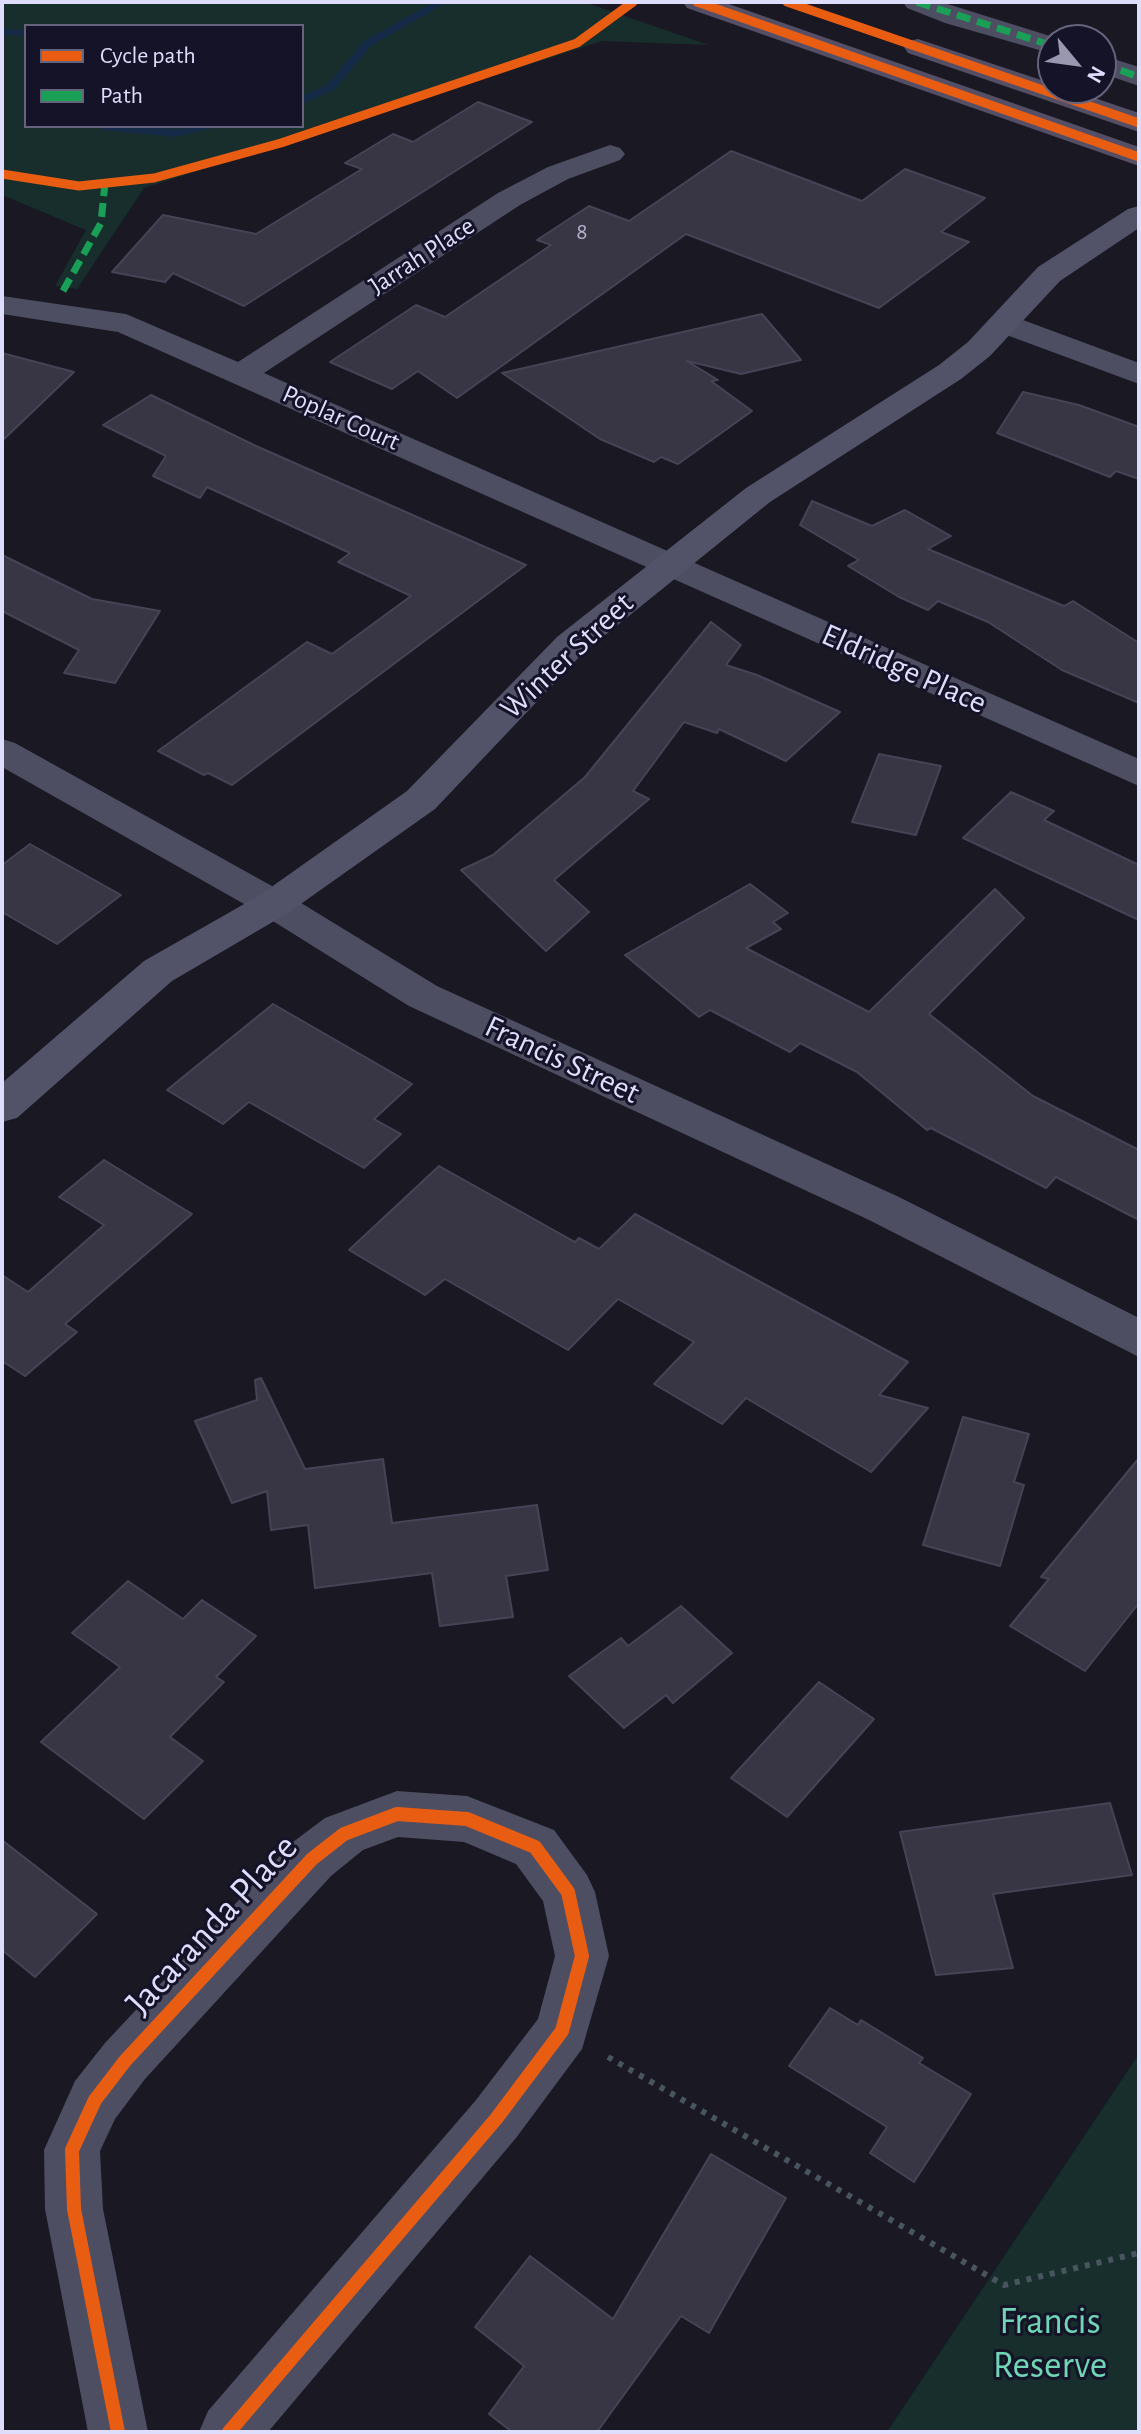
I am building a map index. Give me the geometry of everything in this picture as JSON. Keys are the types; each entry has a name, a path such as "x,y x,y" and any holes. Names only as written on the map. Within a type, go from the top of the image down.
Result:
{"main road":[{"path":"697,2 1139,157"},
{"path":"787,2 1139,123"}],"street":[{"path":"917,2 955,17 1037,41"},
{"path":"1117,69 1139,77"},
{"name":"Jarrah Place","path":"242,373 509,199 558,173 610,154"},
{"name":"Winter Street","path":"2,1107 158,971 274,904 421,800 570,645 758,495 950,372 1004,323 1049,274 1139,215"},
{"name":"Poplar Court","path":"2,305 126,324 670,565"},
{"path":"1004,323 1139,374"},
{"name":"Eldridge Place","path":"670,565 1139,774"},
{"name":"Francis Street","path":"2,751 274,904 423,996 883,1208 1139,1339"},
{"name":"Jacaranda Place","path":"118,2432 74,2209 72,2150 95,2100 125,2061 312,1859 344,1834 397,1814 467,1819 535,1847 568,1892 582,1956 562,2031 496,2119 229,2432"}],"path":[{"path":"562,2031 1004,2285 1139,2253"}],"green space":[{"path":"2,2 584,2 709,45 602,41 144,188 77,289 55,286 86,230 2,195"},
{"name":"Francis Reserve","path":"1139,2054 1139,2432 887,2432"}],"building":[{"path":"478,102 532,122 244,306 173,273 165,282 112,272 163,215 256,234 362,169 345,163 393,134 413,142"},
{"path":"731,151 862,201 905,169 985,198 941,232 969,242 879,308 686,234 457,398 418,371 392,389 330,362 416,305 445,317 551,245 537,240 589,206 629,221"},
{"path":"762,314 801,360 741,374 687,361 718,380 711,381 752,411 678,464 661,457 654,462 600,439 502,373"},
{"path":"2,353 74,372 2,441"},
{"path":"1023,392 1079,405 1139,427 1139,479 1116,471 1110,477 997,433"},
{"path":"151,395 256,446 526,565 232,785 208,773 204,775 158,751 307,642 332,654 411,596 338,562 350,553 207,487 200,498 153,476 166,456 103,425"},
{"path":"812,501 872,526 905,510 951,536 928,549 1064,606 1073,601 1139,643 1139,703 1062,670 988,622 938,601 928,610 899,597 848,566 859,560 800,525"},
{"path":"2,555 92,599 160,611 115,683 64,673 79,650 2,611"},
{"path":"711,622 741,645 726,665 757,675 840,712 786,761 719,729 717,733 684,722 633,791 649,799 554,880 589,912 546,951 461,870 493,855 585,777"},
{"path":"879,754 941,766 916,835 852,822"},
{"path":"1011,792 1054,811 1044,820 1139,865 1139,920 963,838"},
{"path":"30,844 121,895 57,944 2,912 2,865"},
{"path":"750,884 788,913 773,922 781,929 746,948 869,1012 995,889 1024,918 929,1014 1033,1096 1139,1150 1139,1220 1056,1177 1046,1188 931,1128 927,1130 857,1072 800,1043 790,1052 710,1010 699,1017 625,955"},
{"path":"273,1004 412,1084 374,1119 401,1134 364,1168 249,1102 223,1124 167,1090"},
{"path":"104,1160 192,1214 65,1324 77,1332 25,1376 2,1361 2,1275 28,1292 104,1225 59,1197"},
{"path":"439,1166 575,1242 579,1238 599,1249 635,1214 908,1362 879,1395 928,1408 871,1472 746,1398 722,1424 654,1384 694,1342 618,1299 568,1350 445,1279 425,1295 349,1250"},
{"path":"261,1378 305,1469 383,1459 392,1523 537,1505 548,1570 506,1576 513,1617 440,1626 432,1573 315,1588 308,1525 271,1530 267,1491 232,1503 195,1421 257,1400 255,1380"},
{"path":"963,1417 1029,1434 1014,1482 1024,1485 1000,1566 923,1545"},
{"path":"1139,1458 1139,1603 1085,1671 1010,1626 1049,1579 1041,1577"},
{"path":"128,1581 183,1619 202,1600 256,1636 216,1677 224,1682 170,1737 203,1761 144,1819 41,1742 120,1667 72,1633"},
{"path":"681,1606 732,1653 673,1703 666,1695 624,1728 569,1676 621,1638 628,1646"},
{"path":"819,1682 874,1719 787,1817 731,1778"},
{"path":"1110,1803 1132,1875 993,1894 1013,1968 936,1975 900,1832"},
{"path":"2,1840 97,1914 35,1977 2,1950"},
{"path":"830,2008 858,2025 861,2020 923,2058 919,2063 971,2094 914,2182 870,2153 887,2127 789,2066"},
{"path":"711,2154 786,2198 709,2333 681,2316 597,2432 512,2432 489,2414 524,2366 475,2327 530,2256 613,2319"}],"waterway":[{"path":"304,99 331,87 368,43 442,2"},
{"path":"2,32 24,33"},
{"path":"123,128 176,133 204,128"}],"marked path":[{"path":"917,2 955,17 1037,41"},
{"path":"1117,69 1139,77"},
{"path":"63,291 101,223 105,183"}],"cycle path":[{"path":"2,174 79,186 154,178 281,143 577,43 633,2"},
{"path":"697,2 1139,157"},
{"path":"787,2 1139,123"},
{"path":"118,2432 74,2209 72,2150 95,2100 125,2061 312,1859 344,1834 397,1814 467,1819 535,1847 568,1892 582,1956 562,2031 496,2119 229,2432"}]}
